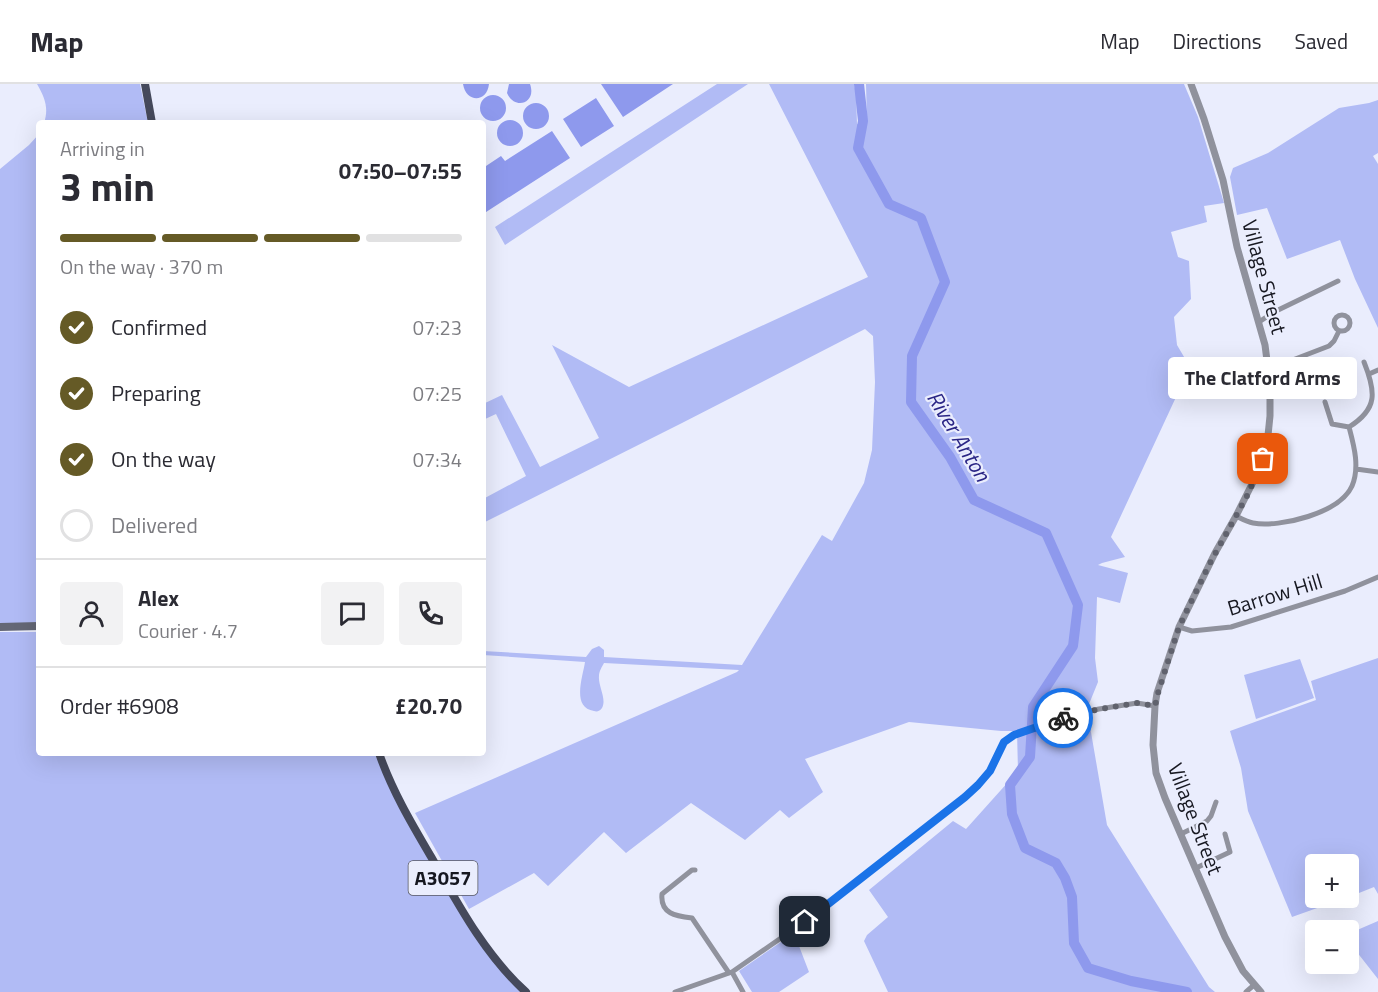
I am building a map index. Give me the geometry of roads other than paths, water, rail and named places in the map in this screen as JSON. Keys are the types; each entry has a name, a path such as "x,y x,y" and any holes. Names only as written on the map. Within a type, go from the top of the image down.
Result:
{"main road":[{"path":"145,84 151,120"},
{"path":"0,627 36,626"},
{"name":"A3057","path":"380,756 404,808 465,914 492,953 526,992"}],"street":[{"name":"Village Street","path":"1191,84 1224,186 1237,247 1265,345 1269,373 1270,416 1267,445 1254,480 1207,568 1179,627 1155,706 1153,745 1156,773 1165,798 1234,957 1261,992"},
{"path":"1259,322 1274,312 1338,281"},
{"path":"1269,373 1280,371 1290,361 1329,346 1339,331"},
{"path":"1325,402 1332,424 1349,427 1367,413 1374,395 1364,362"},
{"path":"1369,374 1378,370"},
{"path":"1327,410 1334,407"},
{"path":"1236,516 1246,522 1258,524 1288,521 1316,515 1338,502 1352,488 1356,470 1355,449 1349,427"},
{"path":"1356,470 1378,472"},
{"name":"Barrow Hill","path":"1179,627 1192,631 1231,627 1345,591 1378,577"},
{"path":"675,992 730,973 817,914 965,797 990,771 1004,742 1014,735 1068,716 1119,705 1137,703 1155,706"},
{"path":"1181,834 1207,821 1216,802"},
{"path":"1196,868 1230,852 1225,834"},
{"path":"695,870 662,894 661,902 668,912 680,917 692,918 743,992"},
{"path":"1246,992 1254,985"}],"waterway":[{"name":"River Anton","path":"859,84 863,121 858,148 889,204 921,218 945,282 912,356 911,402 950,457 974,500 1046,533 1078,605 1073,646 1033,707 1030,757 1010,785 1012,814 1025,848 1056,863 1065,878 1072,897 1074,943 1088,968 1131,981 1187,992"}],"place":[{"name":"The Clatford Arms","path":"1263,459"}]}
